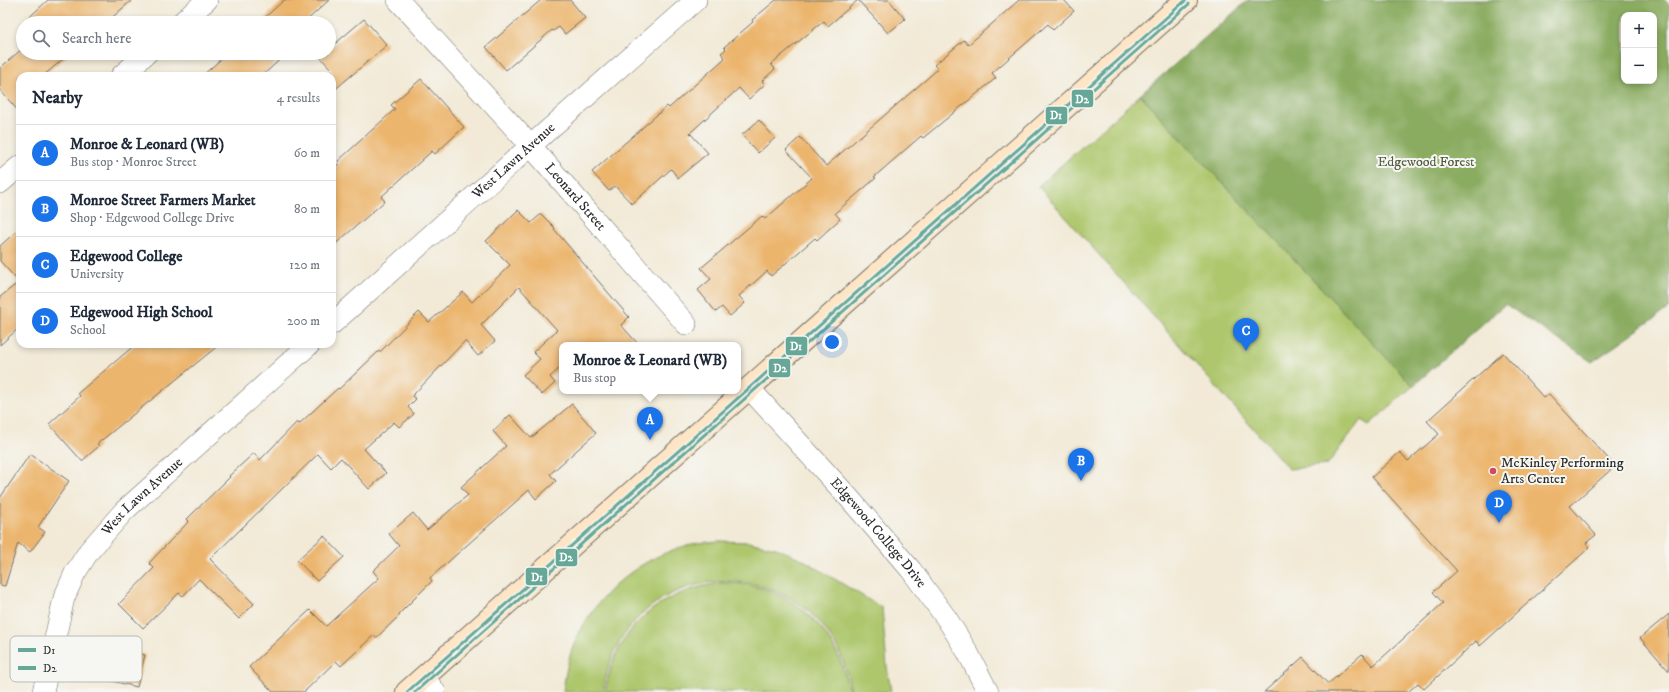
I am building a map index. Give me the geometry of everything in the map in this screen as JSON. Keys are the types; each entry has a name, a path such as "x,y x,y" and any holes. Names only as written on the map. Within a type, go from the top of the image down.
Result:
{"main road":[{"path":"407,692 429,684 749,388 1186,0"}],"street":[{"path":"189,16 207,0"},
{"name":"Leonard Street","path":"398,0 530,145 686,324"},
{"name":"West Lawn Avenue","path":"336,320 530,145 696,0"},
{"path":"126,72 139,60"},
{"path":"0,183 16,169"},
{"name":"West Lawn Avenue","path":"56,636 64,598 76,572 89,550 124,511 306,348"},
{"name":"Edgewood College Drive","path":"749,388 850,499 911,570 947,619 968,653 988,692"},
{"name":"West Lawn Avenue","path":"43,692 45,682"}],"green space":[{"name":"Edgewood Forest","path":"1248,0 1665,0 1669,5 1669,308 1592,362 1505,304 1413,386 1140,95"},
{"path":"1140,95 1413,386 1369,425 1361,420 1327,465 1289,469 1038,186"},
{"path":"720,541 748,542 776,548 802,559 882,608 887,667 891,692 851,692 835,643 806,609 768,588 726,581 685,588 647,609 619,644 603,692 563,692 570,654 575,642 595,607 608,592 622,579 655,558 692,544"},
{"path":"721,583 743,584 764,589 782,596 799,607 814,620 827,635 837,653 849,692 605,692 610,669 619,649 630,631 644,616 660,604 678,594 699,587"}],"building":[{"path":"48,0 132,0 114,16 31,16"},
{"path":"284,0 329,0 312,16 267,16"},
{"path":"541,0 570,0 585,18 565,34 559,27 553,31 552,30 506,70 486,47"},
{"path":"776,0 858,0 828,26 824,21 771,64 775,69 762,81 765,84 749,99 739,88 690,133 708,153 678,178 671,169 632,204 615,186 609,191 592,172 667,106 669,108 725,58 721,53 726,49 724,47 753,22 752,20"},
{"path":"858,0 889,0 905,19 888,33"},
{"path":"1019,0 1064,0 1074,11 1053,30 1048,24 992,73 996,78 923,138 921,136 874,177 876,178 835,213 840,219 817,240 815,238 771,276 767,271 739,296 745,303 730,316 722,307 716,312 698,290 711,279 701,268 762,216 765,219 812,178 786,150 800,137 826,166 938,69 934,65 964,40 968,45"},
{"path":"364,19 387,45 336,89 336,72 332,72 332,70 323,60 336,60 336,43"},
{"path":"16,54 16,60 62,60 48,72 16,72 16,108 0,90 0,68"},
{"path":"220,60 279,60 266,72 207,72"},
{"path":"421,79 464,127 435,154 432,151 381,197 385,201 336,244 336,166 340,163 338,161 395,109 391,105"},
{"path":"759,120 775,138 758,153 742,135"},
{"path":"518,210 531,223 541,214 555,228 554,229 629,317 621,325 636,342 559,342 559,369 550,377 555,383 542,395 523,375 540,359 533,352 557,330 519,287 481,325 495,341 478,356 465,341 412,396 416,399 408,407 414,414 399,427 394,422 364,449 386,473 369,489 341,458 331,468 318,454 210,559 254,604 239,619 199,579 183,596 179,593 143,628 119,604 154,568 149,563 189,521 187,519 254,453 260,460 297,422 299,424 379,351 380,352 419,312 429,322 463,292 472,302 510,265 486,241"},
{"path":"16,232 16,279 0,261 0,246"},
{"path":"16,284 16,331 0,345 0,297"},
{"path":"131,348 215,348 97,444 99,446 82,461 49,424 80,396 78,393"},
{"path":"1503,353 1544,398 1549,394 1615,466 1570,506 1596,535 1586,543 1590,547 1480,646 1476,641 1424,689 1418,683 1408,692 1264,692 1303,657 1328,684 1362,654 1373,666 1443,603 1433,592 1457,571 1372,477 1400,452 1408,461 1439,434 1427,421"},
{"path":"572,404 596,433 550,474 556,481 536,499 529,490 430,578 432,581 376,638 374,635 341,666 336,661 304,692 273,692 249,667 310,610 326,626 379,578 373,571 399,546 389,534 413,513 427,530 468,495 461,487 506,446 493,431 510,415 531,438"},
{"path":"30,454 69,481 38,527 45,532 30,552 18,543 5,586 0,585 0,498"},
{"path":"324,536 344,557 317,581 297,560"},
{"path":"1669,614 1669,671 1640,638"},
{"path":"142,654 145,655 142,667"},
{"path":"116,682 138,682 137,687"}],"transit line":[{"name":"D1","path":"407,692 1186,0"},
{"name":"D2","path":"415,692 1189,4"}],"place":[{"name":"Edgewood College","path":"1246,351"},
{"name":"Monroe & Leonard (WB)","path":"650,440"},
{"name":"McKinley Performing Arts Center","path":"1493,471"},
{"name":"Monroe Street Farmers Market","path":"1081,481"},
{"name":"Edgewood High School","path":"1499,523"}]}
